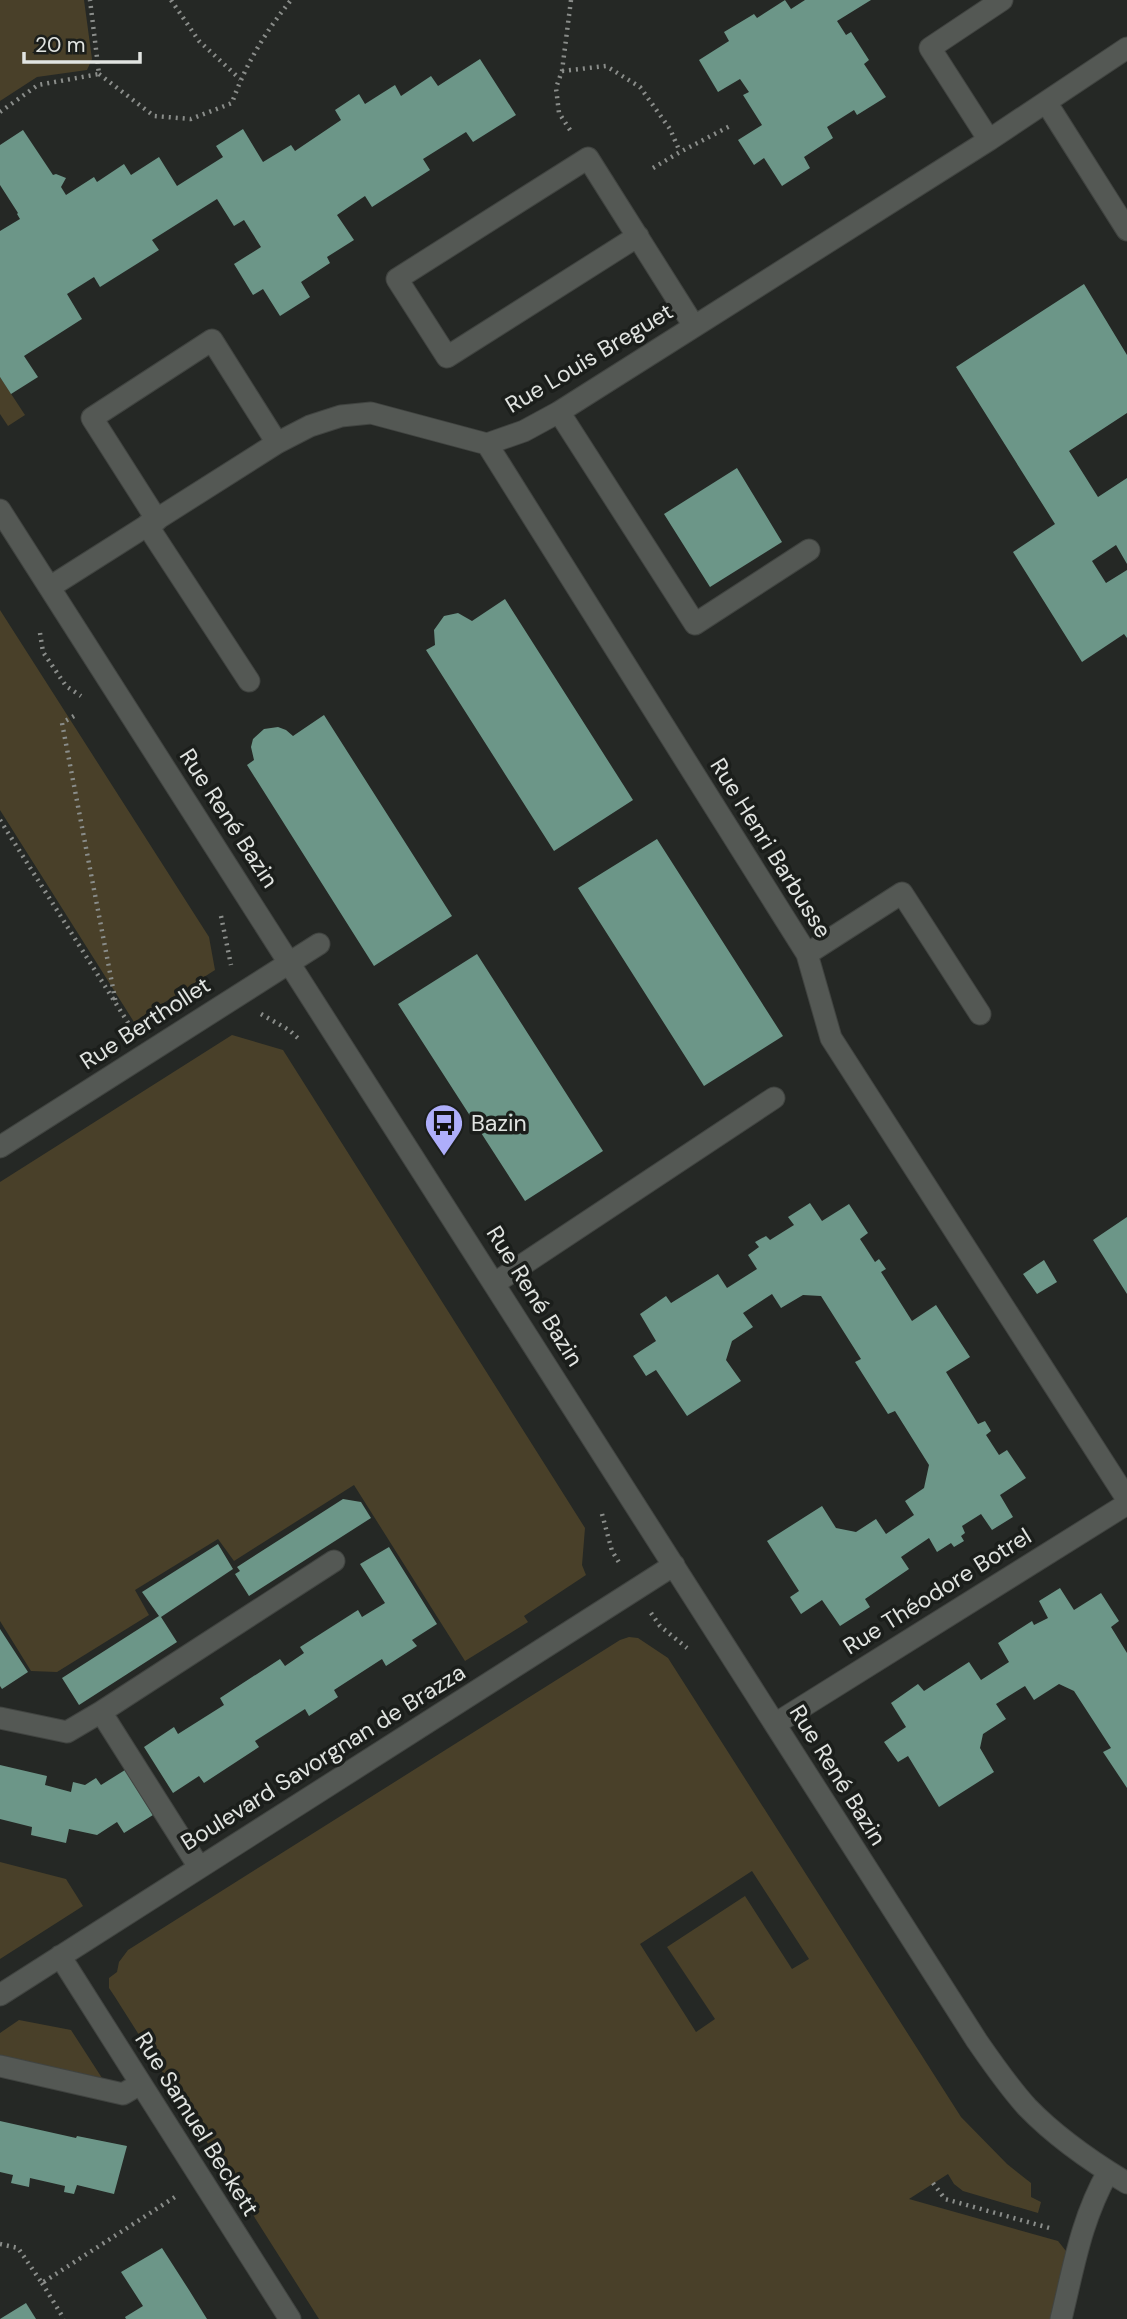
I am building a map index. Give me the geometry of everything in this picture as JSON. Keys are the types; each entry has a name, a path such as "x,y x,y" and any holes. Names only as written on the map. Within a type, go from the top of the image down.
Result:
{"street":[{"path":"989,140 930,48 1002,0"},
{"name":"Rue Louis Breguet","path":"487,444 524,431 559,412 989,140 1127,48"},
{"path":"1045,102 1127,230"},
{"path":"638,236 447,358 397,279 588,158 638,236 694,326"},
{"path":"250,681 152,522 92,418 212,340 277,443"},
{"path":"559,412 695,624 809,550"},
{"path":"50,587 277,443 310,426 341,416 371,413 487,444"},
{"name":"Rue Henri Barbusse","path":"487,444 807,954 831,1038 1124,1490"},
{"name":"Rue René Bazin","path":"0,510 977,2041 1028,2108 1063,2138 1127,2183"},
{"path":"807,954 902,893 980,1014"},
{"name":"Rue Berthollet","path":"0,1147 319,944"},
{"path":"495,1283 775,1098"},
{"name":"Rue Théodore Botrel","path":"775,1724 1124,1490"},
{"path":"0,1718 67,1732 334,1561"},
{"name":"Boulevard Savorgnan de Brazza","path":"0,1995 674,1564"},
{"path":"101,1712 199,1867"},
{"name":"Rue Samuel Beckett","path":"60,1956 290,2319"},
{"path":"0,2066 123,2094 140,2084"},
{"path":"1061,2319 1093,2199 1108,2172"}],"path":[{"path":"90,0 99,74 154,116 191,119 232,103 240,79 272,24 291,0"},
{"path":"171,0 199,41 240,79"},
{"path":"571,0 562,71 556,88 559,113 588,158"},
{"path":"562,71 606,66 640,87 670,129 680,152"},
{"path":"0,112 38,85 99,74"},
{"path":"653,169 732,125"},
{"path":"34,624 41,635 43,652 66,686 80,695 88,707"},
{"path":"74,716 62,723 116,1004"},
{"path":"0,820 147,1053"},
{"path":"221,914 232,968"},
{"path":"263,1017 289,1030 306,1050"},
{"path":"596,1505 604,1516 612,1551 620,1563"},
{"path":"933,2183 945,2199 1081,2237"},
{"path":"41,2283 183,2192"},
{"path":"0,2244 18,2248 64,2319"}],"shaded area":[{"path":"0,0 84,0 92,59 87,70 37,77 0,101"},
{"path":"0,377 25,415 8,426 0,414"},
{"path":"0,610 209,937 215,970 134,1022 0,810"},
{"path":"232,1035 283,1050 585,1528 582,1565 586,1575 524,1616 528,1622 465,1661 354,1485 234,1561 218,1539 135,1590 149,1615 57,1672 31,1671 0,1621 0,1182"},
{"path":"638,1638 668,1658 961,2117 1007,2164 1031,2183 1031,2197 1041,2202 1038,2213 963,2191 954,2184 948,2174 909,2199 1058,2241 1066,2251 1066,2266 1053,2319 319,2319 109,1988 109,1978 117,1972 119,1962 128,1950 620,1640","holes":["752,1871 809,1959 792,1969 745,1896 667,1947 715,2019 696,2032 640,1944"]},
{"path":"0,1862 66,1879 83,1906 0,1959"},
{"path":"19,2020 71,2030 102,2078 0,2055 0,2033"}],"building":[{"path":"785,0 791,9 805,0 871,0 837,21 846,35 851,32 869,60 864,64 886,97 857,115 854,110 827,127 833,138 804,157 810,168 782,186 764,158 754,165 738,140 762,125 743,95 749,92 740,79 718,92 699,60 729,41 724,32 754,14 757,18"},
{"path":"480,59 516,115 473,142 466,132 423,159 430,170 372,207 365,196 337,215 354,240 327,257 330,263 301,282 310,297 280,316 263,289 253,295 234,264 261,247 244,220 234,226 217,199 152,240 159,250 100,287 94,277 67,294 82,319 24,356 38,377 11,394 0,377 0,231 20,219 0,185 0,145 23,130 53,175 66,178 61,187 66,195 94,177 97,182 124,164 131,175 159,157 177,186 223,157 216,146 243,129 263,162 291,145 295,151 341,120 335,110 359,94 365,104 395,85 401,96 431,76 438,86"},
{"path":"1084,284 1127,355 1127,413 1069,451 1098,497 1127,478 1127,564 1116,545 1092,561 1106,583 1127,570 1127,638 1124,634 1082,662 1013,552 1055,524 956,367"},
{"path":"737,468 782,542 710,587 664,514"},
{"path":"505,599 633,800 554,851 426,650 435,645 434,630 444,616 458,613 472,621"},
{"path":"324,715 452,916 374,966 247,765 254,760 251,747 253,739 264,729 278,727 293,736"},
{"path":"657,839 783,1036 704,1086 578,888"},
{"path":"477,954 603,1151 525,1201 398,1004"},
{"path":"810,1203 822,1221 849,1204 868,1233 860,1239 875,1262 879,1259 886,1269 881,1272 912,1321 936,1305 970,1357 946,1372 978,1424 985,1421 991,1431 986,1435 999,1455 1007,1450 1026,1478 1000,1495 1013,1517 992,1530 981,1514 962,1526 965,1533 961,1536 964,1541 954,1547 951,1543 937,1552 929,1538 901,1557 909,1569 865,1599 870,1607 840,1626 822,1600 801,1614 790,1597 799,1591 767,1541 822,1506 836,1528 856,1532 876,1519 886,1534 914,1515 905,1501 924,1488 929,1465 895,1411 888,1414 855,1362 861,1359 821,1296 803,1295 781,1308 772,1294 743,1313 753,1327 732,1341 726,1360 741,1381 687,1416 656,1370 646,1376 633,1356 656,1341 640,1314 666,1296 671,1303 718,1274 727,1288 757,1269 748,1255 759,1247 755,1242 766,1236 770,1240 794,1225 788,1217"},
{"path":"1127,1217 1127,1294 1093,1240"},
{"path":"1044,1260 1057,1282 1037,1294 1023,1274"},
{"path":"343,1499 361,1502 371,1518 249,1596 235,1574 240,1571 237,1567"},
{"path":"218,1544 233,1569 161,1617 177,1642 79,1705 62,1678 159,1616 142,1592"},
{"path":"389,1547 437,1624 412,1640 417,1646 386,1666 382,1659 334,1690 338,1697 309,1716 305,1709 255,1741 259,1747 204,1783 199,1776 173,1793 144,1747 174,1727 178,1734 224,1705 220,1698 280,1659 285,1666 304,1653 300,1647 358,1610 362,1617 385,1603 360,1564"},
{"path":"1060,1588 1074,1610 1101,1593 1119,1621 1111,1627 1127,1653 1127,1788 1103,1752 1111,1748 1074,1691 1059,1684 1034,1700 1025,1686 996,1704 1006,1719 983,1734 980,1748 994,1772 939,1807 908,1756 898,1762 884,1742 906,1727 891,1703 918,1684 924,1691 969,1662 981,1680 1009,1662 998,1643 1032,1621 1034,1625 1048,1618 1039,1601"},
{"path":"0,1629 28,1672 2,1689 0,1686"},
{"path":"0,1765 47,1776 45,1785 71,1792 73,1782 85,1785 96,1778 101,1785 125,1770 153,1815 124,1833 117,1822 97,1835 69,1829 66,1843 31,1835 32,1827 0,1819"},
{"path":"0,2121 127,2146 114,2194 77,2185 74,2194 64,2192 65,2186 30,2178 29,2187 11,2183 13,2175 0,2172"},
{"path":"162,2248 207,2319 126,2319 125,2317 143,2306 121,2272"},
{"path":"26,2303 36,2319 0,2319"}],"place":[{"name":"Bazin","path":"444,1157"}]}
